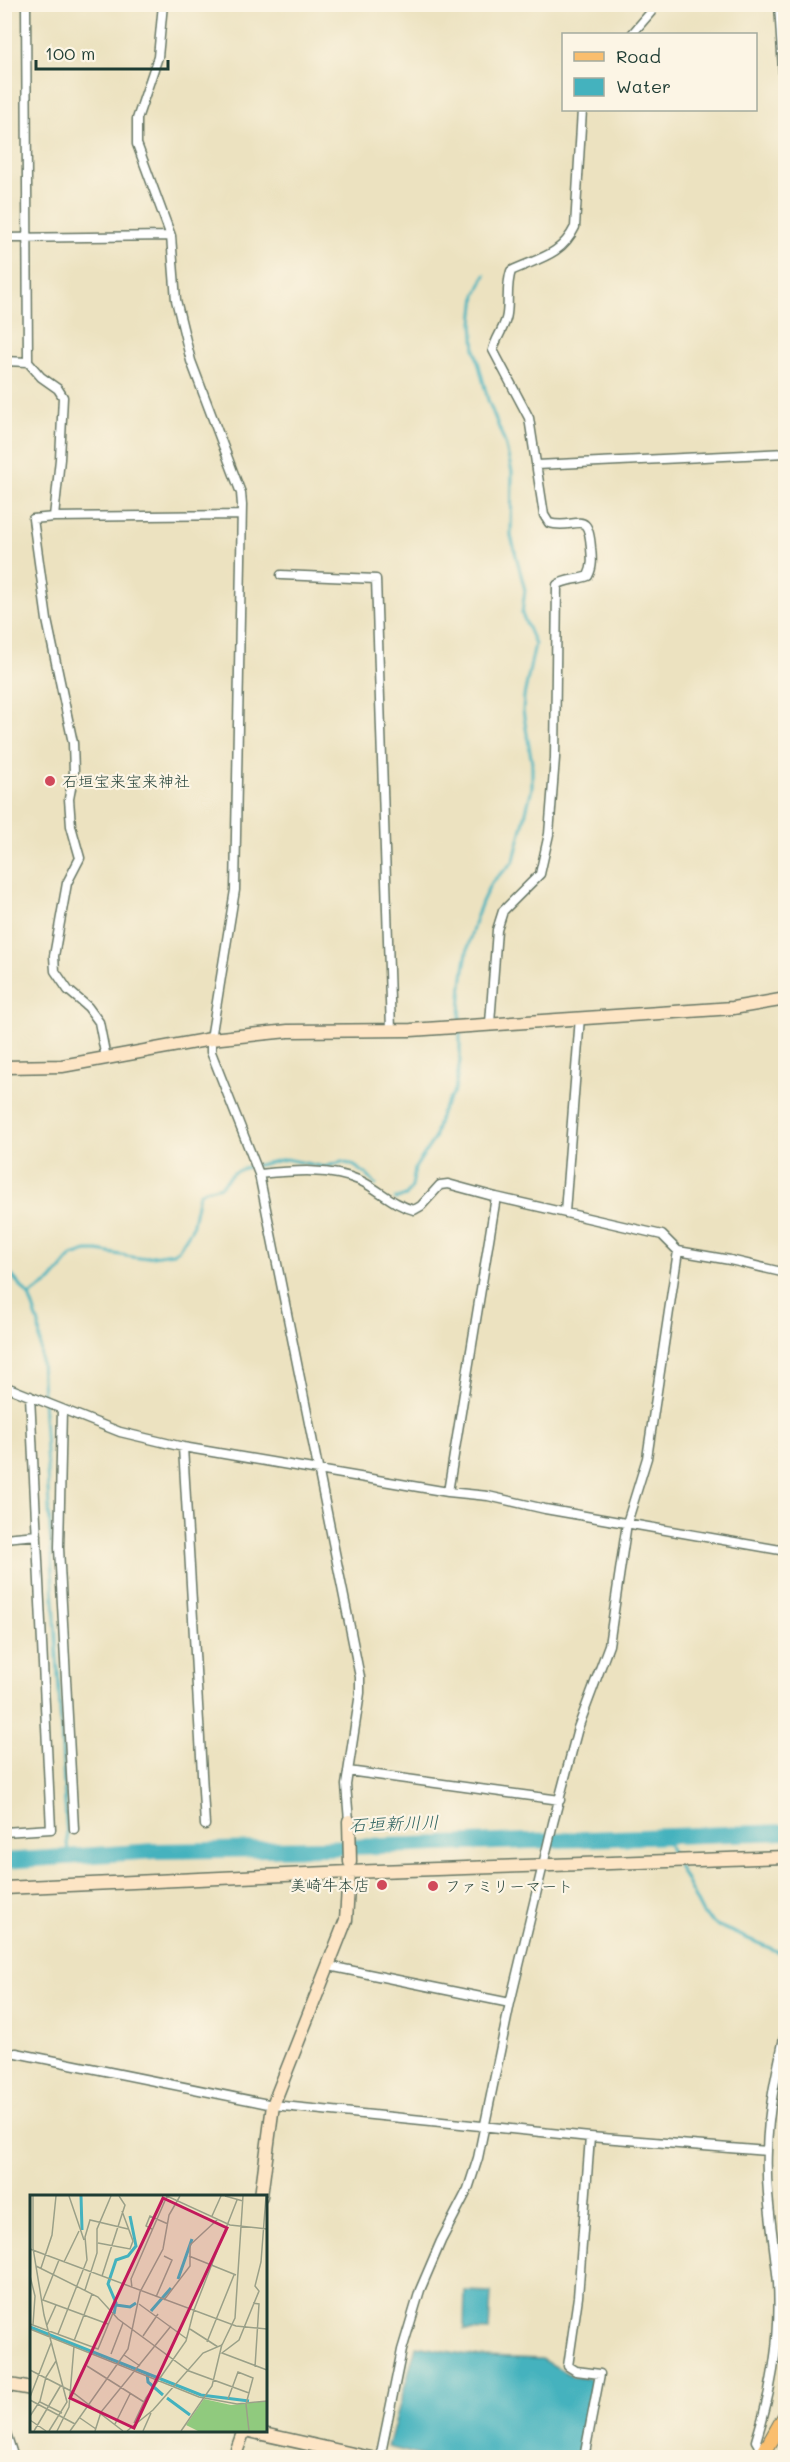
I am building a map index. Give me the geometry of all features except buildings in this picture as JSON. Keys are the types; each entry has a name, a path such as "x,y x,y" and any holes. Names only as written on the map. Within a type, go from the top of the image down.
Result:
{"main road":[{"path":"764,2453 786,2414"}],"street":[{"path":"26,4 28,362 40,377 58,389 63,398 54,517"},
{"path":"163,4 158,57 137,120 137,144 171,236 176,300 188,350 240,493 235,890 211,1038 211,1052 259,1174 360,1677 360,1693 346,1785 350,1867 346,1920 273,2105 261,2195"},
{"path":"633,33 651,12 653,4"},
{"path":"779,4 786,121"},
{"path":"490,1023 497,930 503,911 540,874 549,834 555,758 557,585 562,581 588,576 592,562 590,529 586,525 578,523 558,526 549,523 544,515 529,418 519,394 493,350 495,340 507,316 507,281 511,271 557,251 568,242 575,227 582,111"},
{"path":"4,238 171,236"},
{"path":"4,361 28,362"},
{"path":"537,465 786,453"},
{"path":"106,1058 99,1022 88,1007 68,990 55,971 54,956 67,883 80,858 70,817 73,743 47,620 33,519 241,515"},
{"path":"281,575 376,579 392,1030"},
{"path":"4,1067 62,1066 211,1038 288,1031 392,1030 733,1008 786,999"},
{"path":"565,1212 580,1017"},
{"path":"259,1174 321,1172 338,1174 361,1181 399,1206 414,1210 421,1206 440,1185 448,1184 662,1235 678,1251 786,1273"},
{"path":"448,1492 496,1197"},
{"path":"380,2457 402,2350 420,2290 441,2241 468,2189 485,2126 510,2003 553,1823 578,1728 609,1645 627,1523 647,1458 678,1251"},
{"path":"4,1386 120,1432 183,1447 448,1492 488,1496 545,1509 786,1551"},
{"path":"4,1832 51,1828 30,1396"},
{"path":"62,1409 59,1548 74,1829"},
{"path":"183,1447 206,1825"},
{"path":"4,1538 36,1534"},
{"path":"348,1771 560,1800"},
{"path":"4,1888 350,1867 544,1860 786,1857"},
{"path":"329,1966 510,2003"},
{"path":"764,2453 756,2440 771,2384 775,2355 778,2286 766,2151 770,2105 786,2030"},
{"path":"16,2053 191,2086 273,2105 590,2137 766,2151"},
{"path":"584,2457 600,2374 576,2371 568,2366 578,2297 590,2137"},
{"path":"4,2384 30,2389"},
{"path":"4,2427 14,2457"},
{"path":"234,2457 243,2432"},
{"path":"253,2432 371,2457"}],"water":[{"path":"465,2291 491,2292 489,2331 464,2330"},
{"path":"416,2346 480,2357 542,2359 574,2377 594,2379 578,2457 427,2457 388,2447"}],"waterway":[{"path":"460,1023 464,972 476,919 491,883 514,860 532,788 532,763 523,711 535,644 522,614 525,590 511,536 512,472 505,443 488,400 475,350 473,323 476,295 485,275"},
{"path":"395,1199 406,1196 412,1187 415,1168 434,1139 441,1113 455,1090 460,1061 460,1030"},
{"path":"29,1296 51,1281 72,1256 87,1251 138,1258 173,1253 179,1249 192,1228 199,1194 221,1186 233,1173 244,1168 286,1159 324,1167 342,1162 353,1165 376,1185"},
{"path":"4,1266 29,1296 39,1324 68,1857"},
{"name":"石垣新川川","path":"4,1861 155,1851 323,1848 786,1832"},
{"path":"665,1835 673,1856"},
{"path":"678,1865 703,1914 716,1925 786,1955"}],"place":[{"name":"石垣宝来宝来神社","path":"50,781"},
{"name":"美崎牛本店","path":"382,1885"},
{"name":"ファミリーマート","path":"433,1886"}]}
